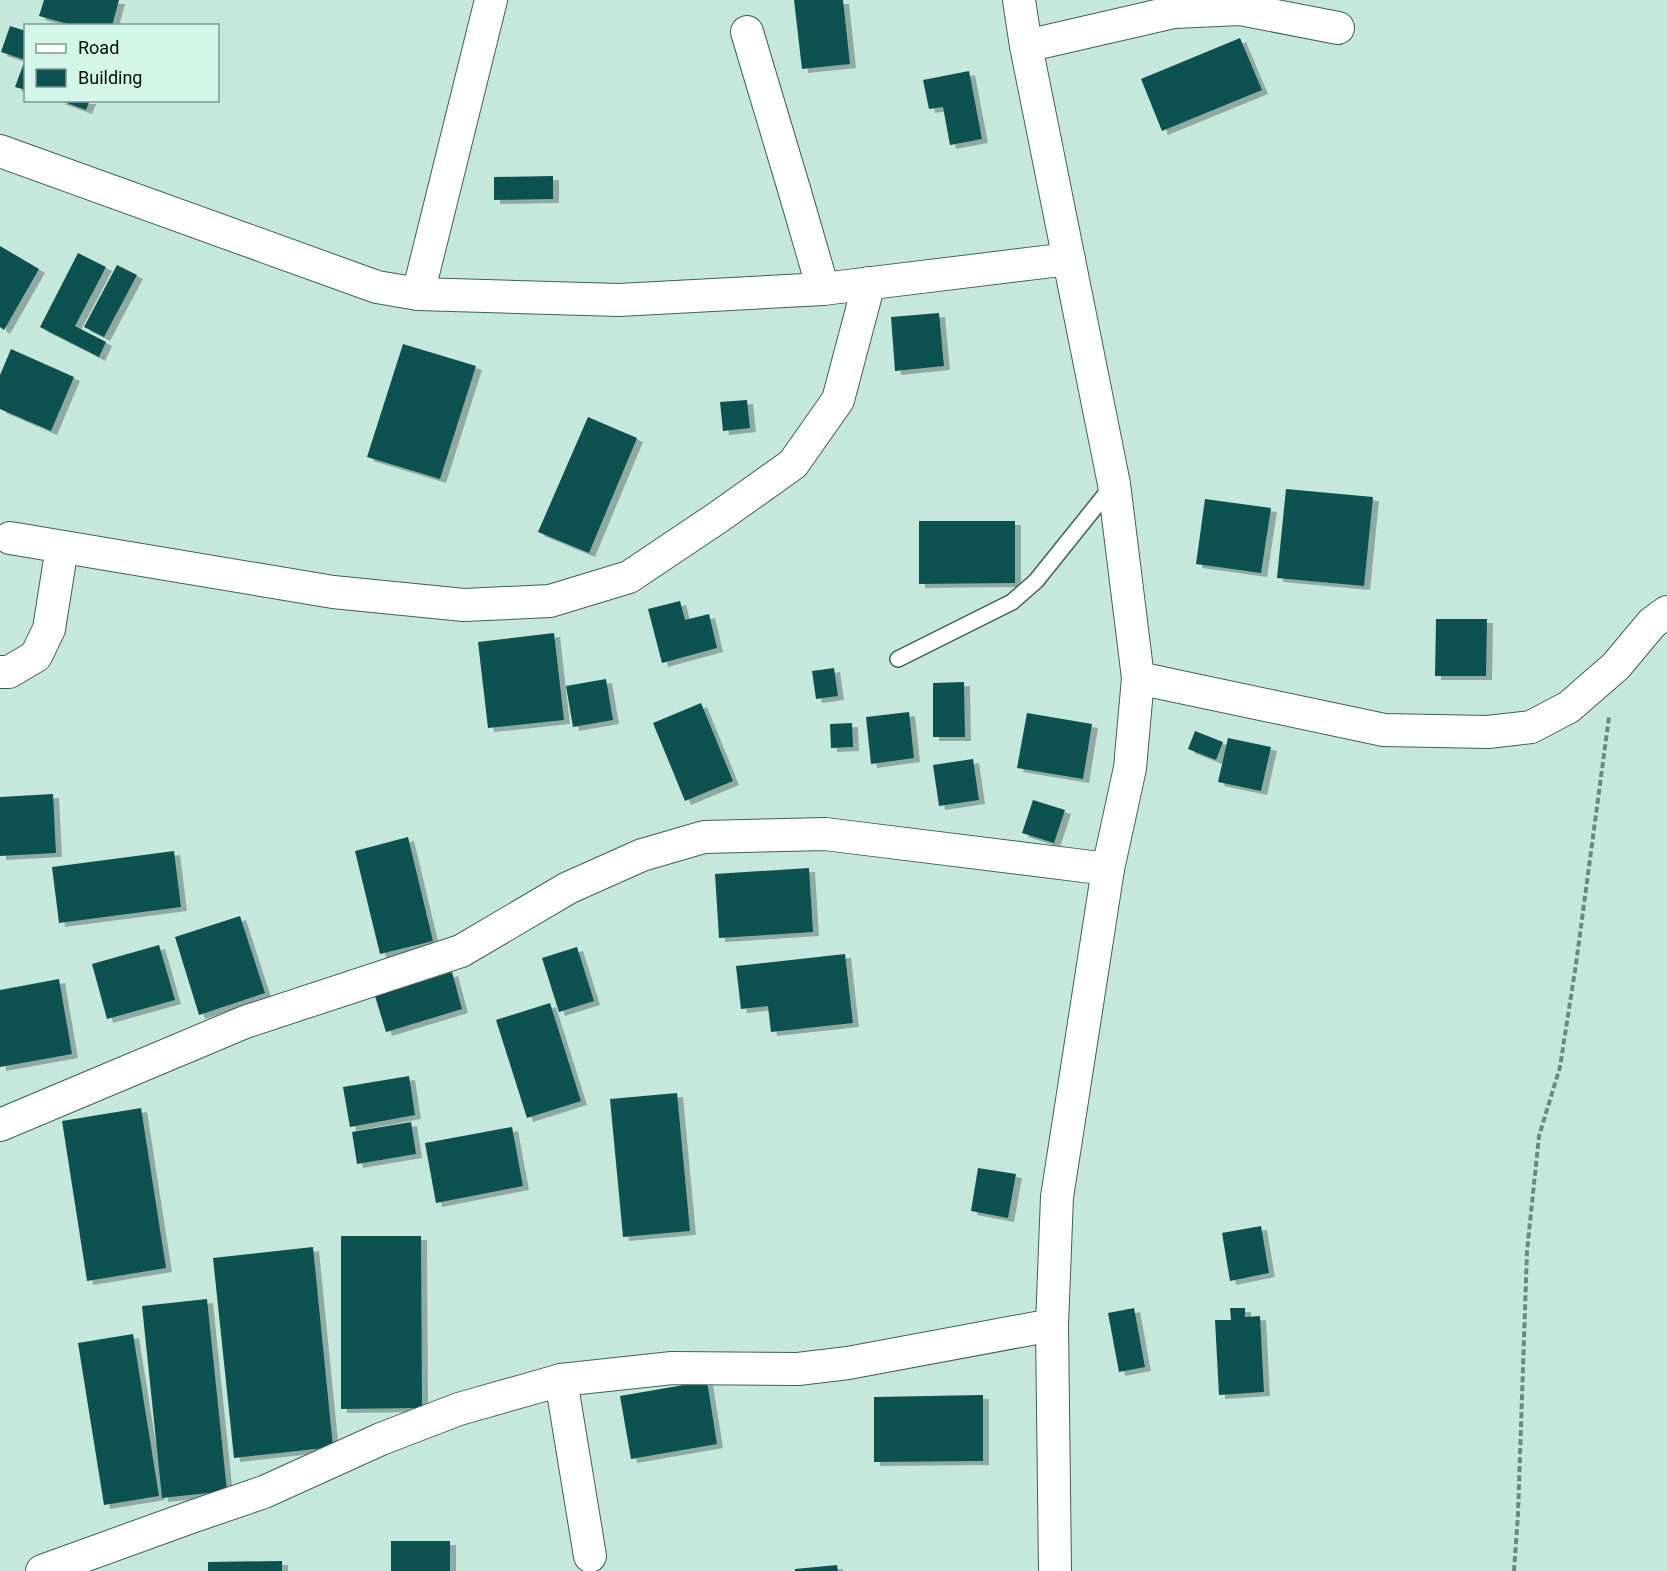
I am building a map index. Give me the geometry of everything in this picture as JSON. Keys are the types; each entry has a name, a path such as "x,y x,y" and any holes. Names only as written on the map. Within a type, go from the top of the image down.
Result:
{"street":[{"path":"418,294 490,0"},
{"path":"1019,0 1026,46 1114,484 1138,678 1130,768 1108,869 1057,1197 1052,1325 1055,1571"},
{"path":"1026,46 1174,12 1240,9 1338,28"},
{"path":"747,32 823,289"},
{"path":"0,152 377,287 418,294 620,300 823,289 1069,259"},
{"path":"10,538 333,592 464,605 550,602 629,577 793,464 838,400 869,283"},
{"path":"0,672 9,672 36,656 49,629 62,547"},
{"path":"1138,678 1384,730 1488,732 1530,727 1569,706 1616,666 1652,623 1667,612"},
{"path":"0,1125 244,1022 461,951 568,888 642,855 704,837 825,834 1108,869"},
{"path":"42,1571 264,1492 381,1439 459,1409 561,1380 672,1368 798,1369 848,1363 1052,1325"},
{"path":"561,1380 590,1556"}],"lane":[{"path":"898,659 1012,602 1036,581 1114,484"}],"path":[{"path":"1514,1571 1527,1251 1539,1136 1562,1056 1616,666"}],"building":[{"path":"44,0 119,0 113,24 68,24 39,16"},
{"path":"794,0 843,0 850,64 802,69"},
{"path":"10,26 24,30 24,60 1,52"},
{"path":"1240,38 1262,90 1162,131 1141,79"},
{"path":"24,63 24,89 15,87"},
{"path":"969,71 982,139 950,145 943,107 929,109 923,80"},
{"path":"64,102 89,102 86,110"},
{"path":"553,176 553,199 494,200 494,177"},
{"path":"0,246 39,269 4,330 0,327"},
{"path":"78,253 106,267 75,326 106,342 99,357 40,327"},
{"path":"117,265 137,275 104,337 84,327"},
{"path":"939,313 944,366 895,371 891,317"},
{"path":"403,344 476,366 440,479 367,457"},
{"path":"11,349 74,377 51,431 0,409 0,375"},
{"path":"747,400 750,428 723,431 720,402"},
{"path":"588,417 637,438 589,553 538,532"},
{"path":"1286,489 1373,497 1364,586 1277,578"},
{"path":"1205,499 1271,508 1261,573 1196,564"},
{"path":"919,521 1015,521 1015,583 919,584"},
{"path":"680,601 685,620 709,614 717,648 662,663 648,609"},
{"path":"1436,619 1487,619 1486,676 1435,676"},
{"path":"554,633 564,720 488,728 478,642"},
{"path":"834,668 838,696 816,699 812,671"},
{"path":"606,679 613,720 573,727 566,686"},
{"path":"964,682 965,737 933,737 933,683"},
{"path":"701,703 733,781 685,801 653,723"},
{"path":"909,712 914,758 871,764 866,717"},
{"path":"1027,713 1092,724 1083,779 1017,768"},
{"path":"852,723 853,747 831,748 830,724"},
{"path":"1195,731 1223,742 1216,760 1188,749"},
{"path":"1228,738 1271,747 1261,791 1218,782"},
{"path":"973,759 979,800 939,806 933,765"},
{"path":"53,794 56,853 0,856 0,797"},
{"path":"1033,800 1065,810 1054,843 1022,833"},
{"path":"408,837 433,941 380,954 355,851"},
{"path":"174,851 181,907 59,923 52,867"},
{"path":"809,868 813,932 719,938 715,874"},
{"path":"240,916 265,993 199,1015 175,937"},
{"path":"159,945 175,1000 107,1019 92,964"},
{"path":"577,947 594,1001 559,1012 542,958"},
{"path":"845,954 853,1023 771,1032 768,1006 741,1009 736,966"},
{"path":"452,972 462,1009 386,1032 375,996"},
{"path":"59,979 72,1054 0,1067 0,990"},
{"path":"550,1003 581,1101 527,1118 496,1020"},
{"path":"409,1076 415,1115 350,1127 343,1087"},
{"path":"677,1093 690,1231 623,1237 610,1099"},
{"path":"141,1108 166,1268 87,1281 62,1121"},
{"path":"411,1122 416,1154 357,1164 352,1132"},
{"path":"512,1127 523,1186 436,1203 425,1143"},
{"path":"978,1168 1016,1174 1008,1218 971,1211"},
{"path":"1261,1226 1269,1273 1230,1281 1222,1233"},
{"path":"341,1236 421,1236 422,1408 341,1409"},
{"path":"313,1247 333,1447 234,1458 213,1258"},
{"path":"207,1299 227,1491 162,1498 142,1306"},
{"path":"1134,1308 1145,1367 1119,1372 1108,1313"},
{"path":"1230,1308 1245,1308 1245,1317 1260,1316 1264,1392 1219,1395 1215,1320 1231,1320"},
{"path":"133,1334 159,1496 104,1505 78,1343"},
{"path":"707,1381 717,1444 631,1459 620,1396"},
{"path":"983,1395 983,1461 874,1462 874,1397"},
{"path":"391,1541 450,1541 450,1571 391,1571"},
{"path":"282,1561 282,1571 208,1571 208,1562"},
{"path":"837,1565 838,1571 795,1571 795,1569"}]}
